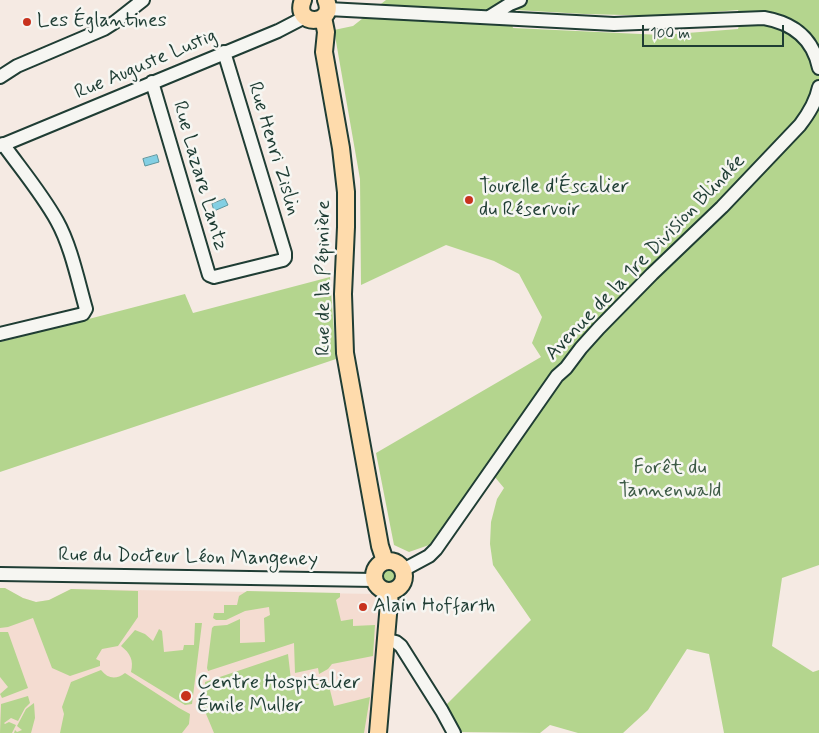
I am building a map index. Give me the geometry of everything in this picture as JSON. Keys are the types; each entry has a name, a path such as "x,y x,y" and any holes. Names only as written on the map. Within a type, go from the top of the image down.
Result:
{"main road":[{"name":"Rue de la Pépinière","path":"303,0 302,10 319,12 315,34 324,52 341,148 346,192 343,294 345,353 380,546 385,561"},
{"path":"385,561 394,562 403,570 404,576 401,585 390,591 380,588 375,580 374,575 378,567 385,561"},
{"path":"378,733 390,591"}],"street":[{"path":"0,77 17,66 104,29 116,22 143,0"},
{"path":"489,17 520,0"},
{"path":"319,12 489,17 614,24 764,18 786,23 795,28 806,38 817,57 819,68"},
{"name":"Rue Auguste Lustig","path":"2,145 278,31 319,12"},
{"name":"Rue Henri Zislin","path":"214,277 285,258 224,52"},
{"name":"Rue Lazare Lantz","path":"152,82 207,271 209,275 214,277"},
{"name":"Avenue de la 1re Division Blindée","path":"403,570 429,556 436,550 557,376 566,368 580,348 652,274 722,207 800,125 809,114 815,102 819,87"},
{"path":"0,334 83,314 86,309 75,268 58,222 46,202 2,145"},
{"name":"Rue du Docteur Léon Mangeney","path":"0,574 375,580"},
{"path":"387,640 396,642 401,646 454,733"}],"shaded area":[{"name":"Centre Hospitalier Émile Muller","path":"0,588 5,588 23,598 36,602 49,600 71,589 376,594 380,597 377,659 367,733 0,733"}],"green space":[{"name":"Forêt du Tannenwald","path":"386,0 819,0 819,565 782,578 772,646 813,672 819,670 819,733 724,733 709,654 687,649 648,710 623,733 578,733 550,725 540,733 460,732 446,705 531,620 493,565 490,544 491,522 497,499 504,488 494,476 429,545 409,552 394,545 376,453 541,357 532,343 542,317 519,274 494,261 446,245 361,285 360,179 334,30 353,26","holes":["516,10 664,16 738,10 741,18 738,29 662,35 513,28 510,18"]},
{"path":"330,277 336,359 0,472 0,342 185,294 193,313"},
{"path":"389,569 394,571 396,576 394,581 389,583 384,581 382,576 384,571"},
{"path":"0,588 5,588 23,598 36,602 49,600 71,589 138,591 138,617 118,646 102,649 96,659 100,661 100,666 70,676 52,668 33,618 0,628"},
{"path":"247,591 340,593 340,597 336,600 341,621 353,619 353,626 375,625 373,656 332,664 328,669 319,674 318,668 295,673 294,643 208,671 212,628 214,626 227,625 240,619 240,643 265,642 264,618 270,615 269,607 245,611 226,620 216,620 213,618 214,613 224,613 224,605 237,605 239,596"},
{"path":"195,623 202,623 192,704 185,705 131,672 132,664 130,657 121,646 135,630 145,634 153,641 159,629 162,631 164,652 183,650 184,645 194,645"},
{"path":"0,632 8,632 28,688 2,698 0,694 8,687 0,677"},
{"path":"288,654 291,680 296,680 297,688 328,682 334,706 370,697 364,733 214,733 204,709 205,682"},
{"path":"101,670 112,678 125,673 190,714 189,724 182,733 60,733 64,714 62,707 71,682"},
{"path":"28,696 30,703 18,721 11,718 4,723 9,722 16,725 12,733 0,733 1,704"},
{"path":"34,703 35,718 31,733 14,733 15,730 17,732 22,730 17,726 26,709"}],"water":[{"path":"190,148 194,149 198,162 192,164 188,152"},
{"path":"157,155 159,162 145,166 143,159"},
{"path":"225,199 228,205 214,211 212,204"}],"place":[{"name":"Les Églantines","path":"27,22"},
{"name":"Tourelle d'Éscalier du Réservoir","path":"469,200"},
{"name":"Alain Hoffarth","path":"363,607"},
{"name":"Centre Hospitalier Émile Muller","path":"186,696"}]}
